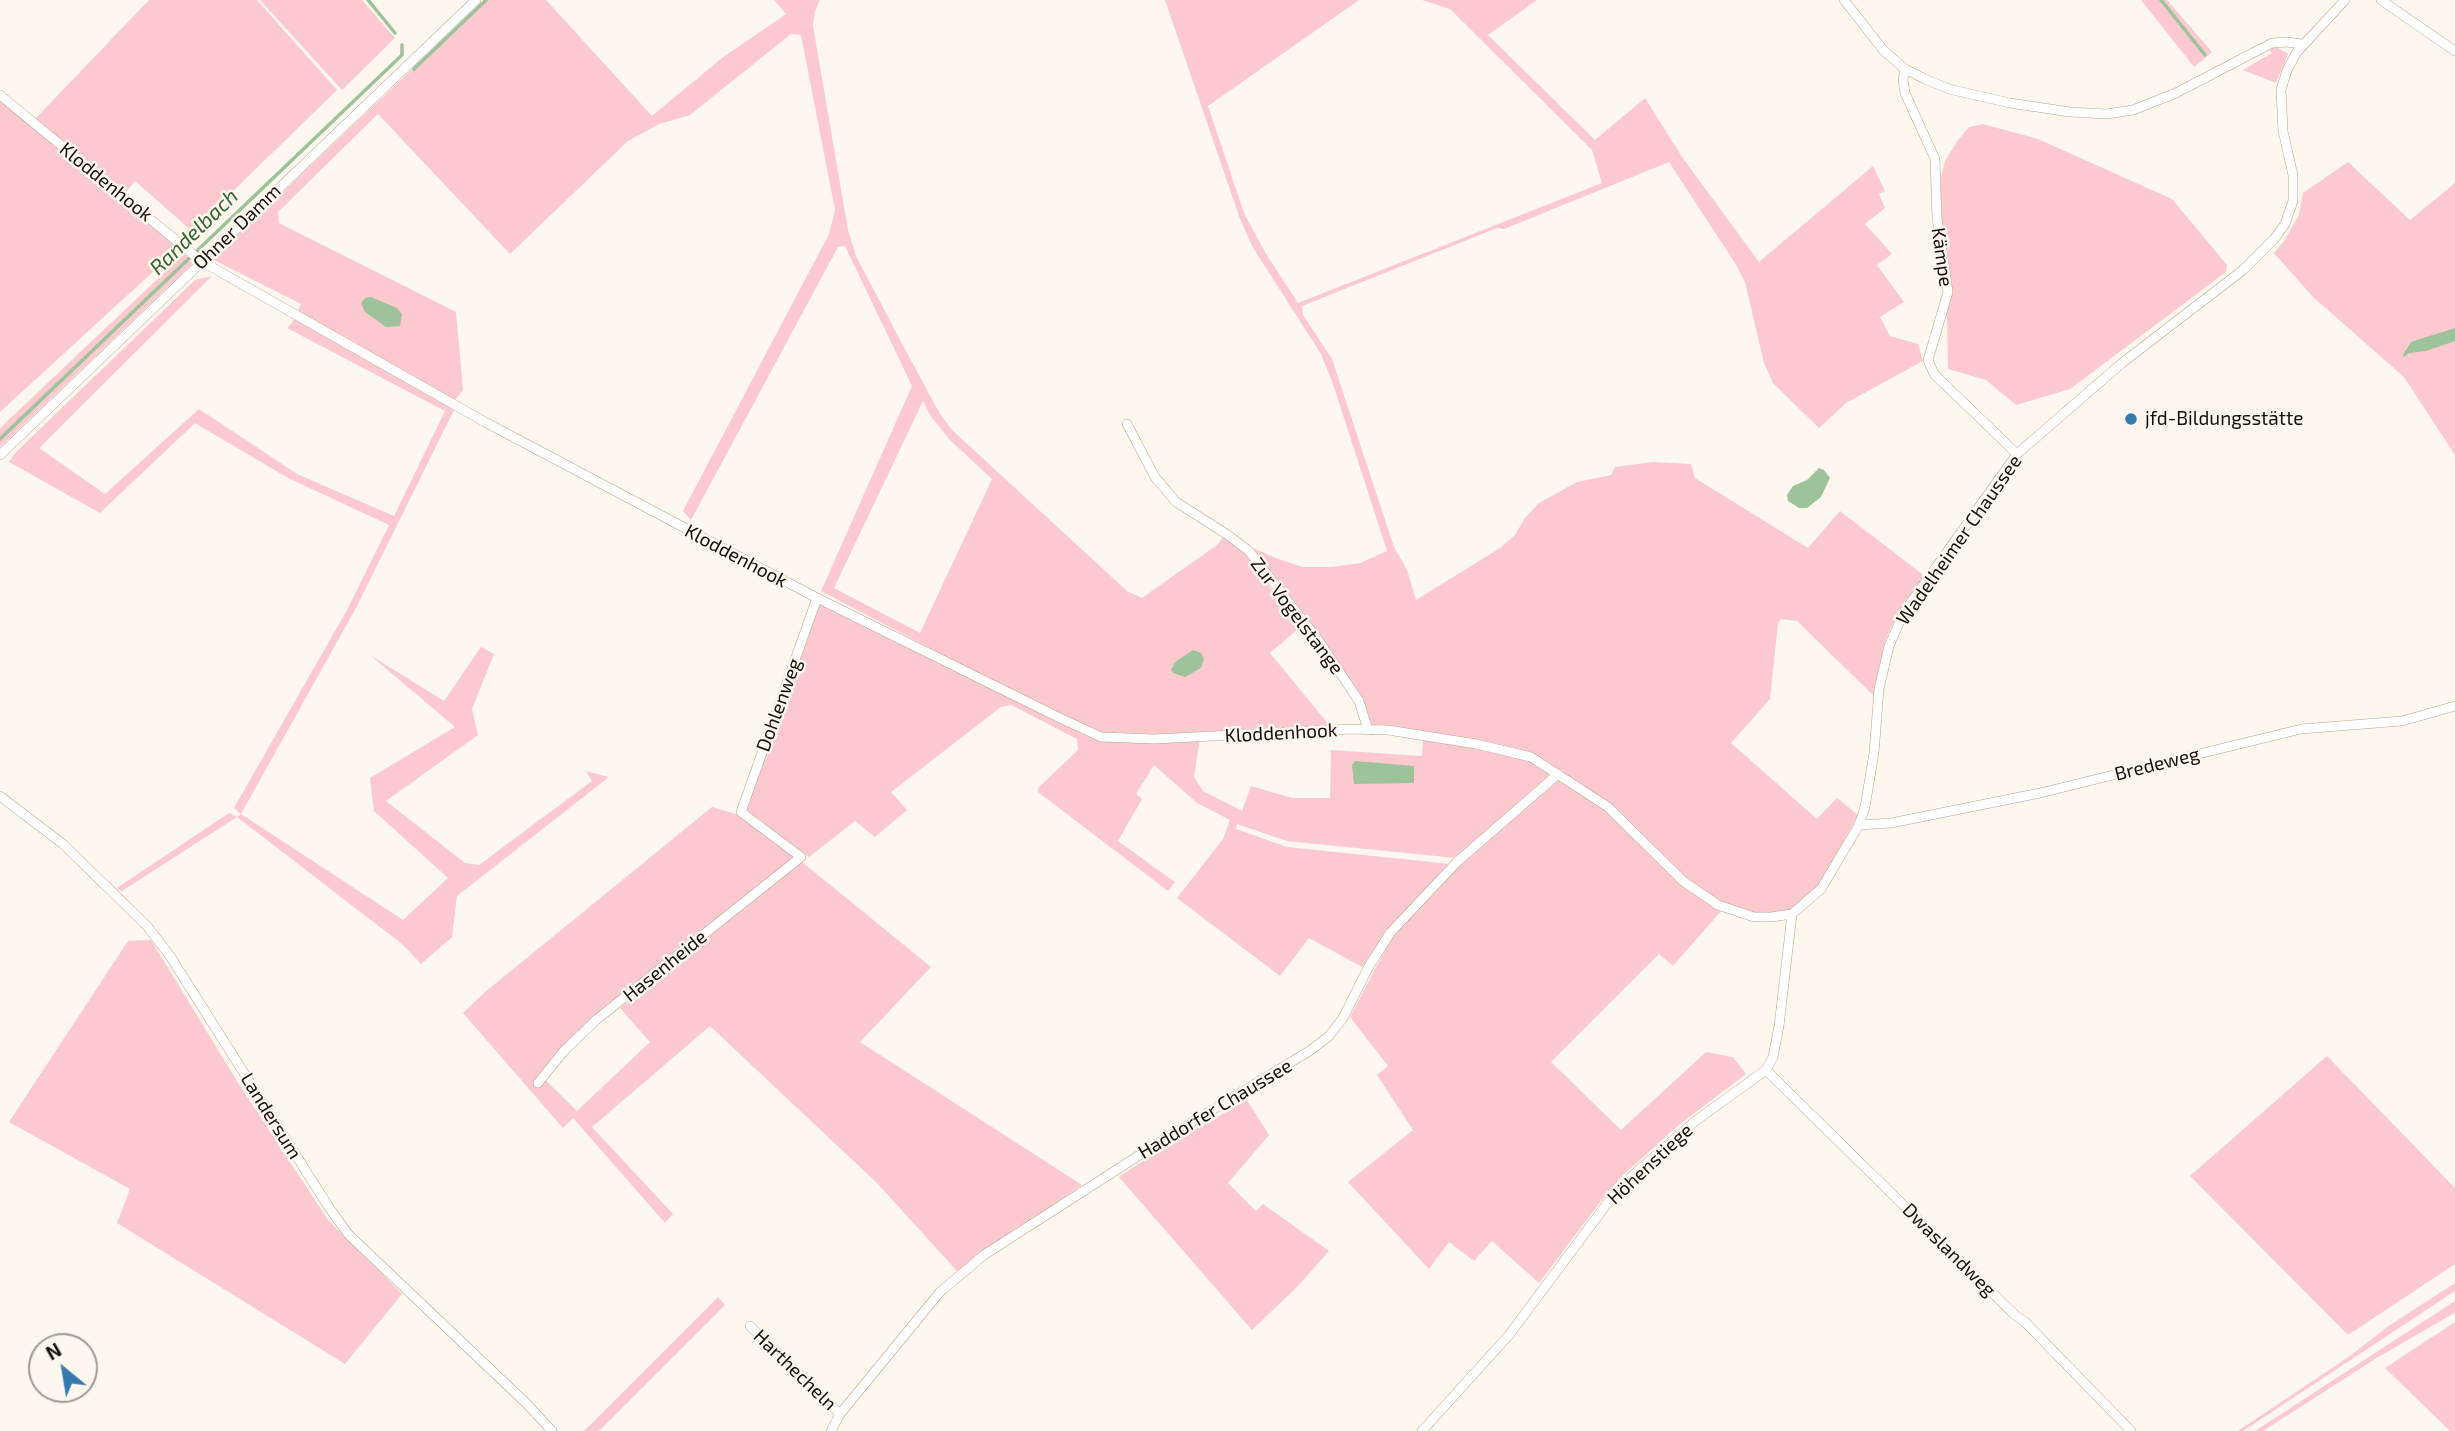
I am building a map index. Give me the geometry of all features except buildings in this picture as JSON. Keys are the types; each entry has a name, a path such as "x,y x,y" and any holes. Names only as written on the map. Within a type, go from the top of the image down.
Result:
{"street":[{"name":"Ohner Damm","path":"0,455 196,257 476,0"},
{"path":"1844,0 1884,51 1905,69 1949,89 2010,103 2070,112 2106,114 2133,110 2176,93 2272,43 2302,44"},
{"name":"Wadelheimer Chaussee","path":"1792,914 1821,890 1859,825 1865,807 1874,753 1879,689 1889,646 1904,612 2017,454 2122,363 2243,270 2276,239 2293,201 2293,175 2281,116 2281,90 2287,70 2302,44 2345,0"},
{"path":"2381,0 2455,51"},
{"name":"Kämpe","path":"1905,69 1905,93 1935,159 1937,218 1948,292 1928,360 1934,374 2017,454"},
{"name":"Kloddenhook","path":"0,94 196,257 485,422 817,598 1101,737 1154,739 1388,730 1476,744 1531,757 1558,774"},
{"name":"Zur Vogelstange","path":"1127,424 1155,477 1176,502 1228,534 1249,551 1318,640 1359,701 1368,730"},
{"name":"Dohlenweg","path":"801,857 741,812 817,598"},
{"name":"Bredeweg","path":"1859,825 1891,823 2040,793 2288,732 2402,721 2455,706"},
{"path":"1558,774 1608,807 1683,881 1718,905 1754,917 1792,914 1779,1026 1773,1057 1766,1070"},
{"name":"Haddorfer Chaussee","path":"840,1413 940,1292 984,1255 1166,1138 1311,1050 1329,1036 1343,1018 1368,968 1390,933 1457,862 1558,774"},
{"name":"Landersum","path":"0,796 63,844 147,926 170,956 348,1234 552,1431"},
{"name":"Hasenheide","path":"538,1083 563,1052 596,1020 801,857"},
{"name":"Höhenstiege","path":"1422,1431 1509,1335 1609,1201 1654,1156 1694,1122 1766,1070"},
{"name":"Dwaslandweg","path":"1766,1070 2025,1322 2131,1431"},
{"name":"Harthecheln","path":"750,1326 840,1413"},
{"path":"831,1431 840,1413"}],"shaded area":[{"path":"149,0 257,0 337,90 192,231 135,181 126,192 35,119"},
{"path":"260,0 362,0 395,38 342,90"},
{"path":"485,0 546,0 652,116 722,58 786,14 774,0 820,0 813,26 848,230 856,256 940,414 952,430 1127,591 1142,598 1217,545 1224,536 1246,554 1299,628 1270,653 1330,726 1201,732 1194,777 1203,791 1242,811 1251,786 1292,798 1330,798 1331,750 1422,756 1423,740 1476,747 1530,761 1607,811 1722,910 1673,966 1659,954 1551,1062 1621,1130 1706,1052 1733,1057 1746,1074 1680,1124 1623,1175 1539,1283 1492,1241 1474,1261 1449,1242 1429,1269 1348,1182 1413,1130 1377,1075 1388,1066 1350,1017 1392,937 1461,863 1456,858 1287,841 1237,824 1236,829 1287,847 1450,864 1387,932 1362,967 1309,938 1280,976 1177,898 1223,839 1230,820 1197,803 1154,765 1136,794 1142,799 1118,841 1175,882 1168,891 1038,792 1038,788 1078,750 1077,739 1011,705 1001,707 891,792 907,810 875,837 855,821 809,857 745,809 818,603 995,691 1002,686 821,591 912,386 845,246 838,247 691,520 683,511 829,234 835,210 801,35 791,34 690,115 659,124 628,141 510,254 378,114 278,212 279,223 456,312 463,390 451,405 455,408 356,608 241,814 234,808 347,610 389,525 288,478 195,423 100,513 9,462 16,452 195,280 212,276 39,448 105,494 199,409 297,474 394,516 445,411 287,328 301,304 212,259","holes":["923,401 930,415 949,439 992,479 920,633 834,588"]},
{"path":"1165,0 1359,0 1208,106 1244,213 1266,254 1298,303 1602,183 1592,150 1450,9 1422,0 1537,0 1488,35 1595,140 1645,98 1682,157 1759,262 1873,166 1885,191 1879,194 1885,208 1865,224 1892,254 1877,265 1904,302 1880,317 1890,336 1918,344 1923,361 1846,403 1819,428 1773,383 1764,363 1745,282 1669,162 1504,229 1497,228 1302,306 1303,315 1332,359 1394,547 1407,570 1416,600 1500,548 1515,535 1525,518 1539,503 1577,482 1611,475 1615,467 1653,462 1691,464 1695,478 1808,548 1840,511 1922,574 1922,579 1898,611 1884,644 1874,696 1797,621 1781,619 1778,623 1770,699 1731,743 1817,819 1837,798 1858,815 1820,884 1791,910 1755,914 1719,901 1687,879 1609,805 1532,753 1370,726 1364,701 1253,548 1303,567 1360,563 1387,551 1321,354 1252,246 1239,216"},
{"path":"2141,0 2167,0 2212,52 2194,67"},
{"path":"2269,48 2278,48 2288,54 2276,83 2243,70 2272,53"},
{"path":"0,97 179,248 0,412"},
{"path":"1983,124 2038,139 2172,199 2227,265 2226,272 2070,389 2016,405 1986,380 1948,369 1947,313 1951,293 1942,233 1940,182 1945,161 1958,140 1969,127"},
{"path":"2348,162 2410,220 2455,183 2455,455 2404,377 2313,297 2274,253 2299,215 2303,193"},
{"path":"185,253 192,264 0,447 0,428"},
{"path":"371,297 397,308 402,314 400,326 386,327 365,312 361,303 365,298"},
{"path":"2455,328 2455,341 2426,351 2409,353 2404,357 2411,342"},
{"path":"1819,468 1830,478 1821,497 1807,508 1799,508 1788,501 1787,495 1793,486 1807,480"},
{"path":"481,647 494,654 472,709 478,735 386,801 465,863 479,865 592,781 586,771 609,777 457,896 452,937 421,964 402,944 237,817 241,814 403,920 448,878 374,811 370,778 455,727 370,655 444,701"},
{"path":"1193,650 1201,653 1204,659 1201,668 1185,677 1173,673 1171,670 1175,662"},
{"path":"1355,761 1414,766 1414,783 1354,784 1352,765"},
{"path":"712,807 739,815 795,858 578,1035 540,1075 577,1111 650,1042 620,1008 802,862 931,967 860,1042 1082,1185 957,1271 877,1183 710,1026 592,1127 673,1214 665,1223 573,1118 563,1128 463,1013 485,992"},
{"path":"229,813 237,817 122,891 117,888"},
{"path":"151,940 240,1086 328,1220 402,1294 345,1364 117,1223 130,1189 9,1122 128,941"},
{"path":"2327,1056 2455,1188 2455,1264 2348,1335 2190,1176"},
{"path":"1247,1100 1269,1135 1228,1183 1256,1211 1263,1204 1329,1251 1298,1286 1252,1330 1119,1177 1167,1145"},
{"path":"2455,1283 2455,1291 2243,1431 2238,1431 2350,1356 2387,1327"},
{"path":"718,1297 725,1305 599,1431 584,1431"},
{"path":"2455,1301 2455,1313 2375,1359 2263,1431 2255,1431"},
{"path":"2455,1322 2455,1431 2450,1431 2385,1368"}],"waterway":[{"name":"Randelbach","path":"368,0 395,33"},
{"path":"414,69 486,0"},
{"path":"2161,0 2205,55"},
{"name":"Randelbach","path":"0,439 402,55 402,45"}],"place":[{"name":"jfd-Bildungsstätte","path":"2131,419"}]}
